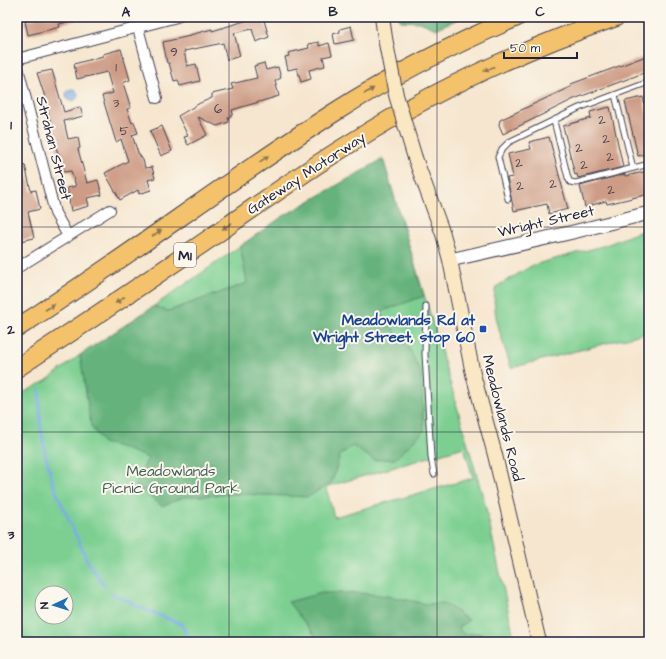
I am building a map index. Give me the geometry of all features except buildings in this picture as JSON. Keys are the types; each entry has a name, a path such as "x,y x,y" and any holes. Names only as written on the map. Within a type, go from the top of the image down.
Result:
{"highway":[{"name":"M1","path":"17,328 264,159 336,112 414,66 461,42 517,17"},
{"name":"Gateway Motorway","path":"17,368 126,296 301,174 352,142 420,104 481,73 538,47 616,17"}],"main road":[{"name":"Meadowlands Road","path":"382,17 396,95 415,158 443,234 450,260 473,374 495,455 539,642"}],"street":[{"path":"17,59 177,17"},
{"path":"138,28 157,98"},
{"name":"Strahan Street","path":"17,64 56,214 68,236"},
{"path":"17,268 110,210"},
{"name":"Wright Street","path":"450,260 649,213"}],"lane":[{"path":"508,200 498,157 502,149 510,142 579,108 649,82"},
{"path":"615,95 633,168"},
{"path":"554,121 570,182 576,183 649,164"},
{"path":"426,306 425,354 431,457 434,474"}],"green space":[{"path":"399,17 462,17 436,29 420,22 400,21"},
{"name":"Meadowlands Picnic Ground Park","path":"383,159 439,344 485,504 515,642 17,642 17,396 46,381 80,355 154,306 282,217","holes":["464,447 473,478 334,517 326,487"]},
{"path":"383,159 424,296 380,312 410,350 421,373 424,431 395,459 374,460 352,446 340,455 332,482 308,497 240,494 184,497 162,506 135,485 148,458 120,447 103,443 91,426 80,355 154,306 168,311 247,283 240,246 282,217"},
{"path":"649,229 649,332 511,368 496,316 494,296 496,287 533,265 606,245"},
{"path":"322,593 362,593 388,596 427,604 444,603 469,620 458,627 463,634 479,633 494,642 324,642 317,638 288,602"}],"water":[{"path":"70,89 74,89 78,95 74,101 70,101 66,97 66,93"}],"waterway":[{"path":"39,390 41,428 46,457 54,487 88,562 105,587"},
{"path":"111,593 148,611 181,624 191,642"}],"place":[{"name":"Meadowlands Rd at Wright Street, stop 60","path":"483,329"}]}
